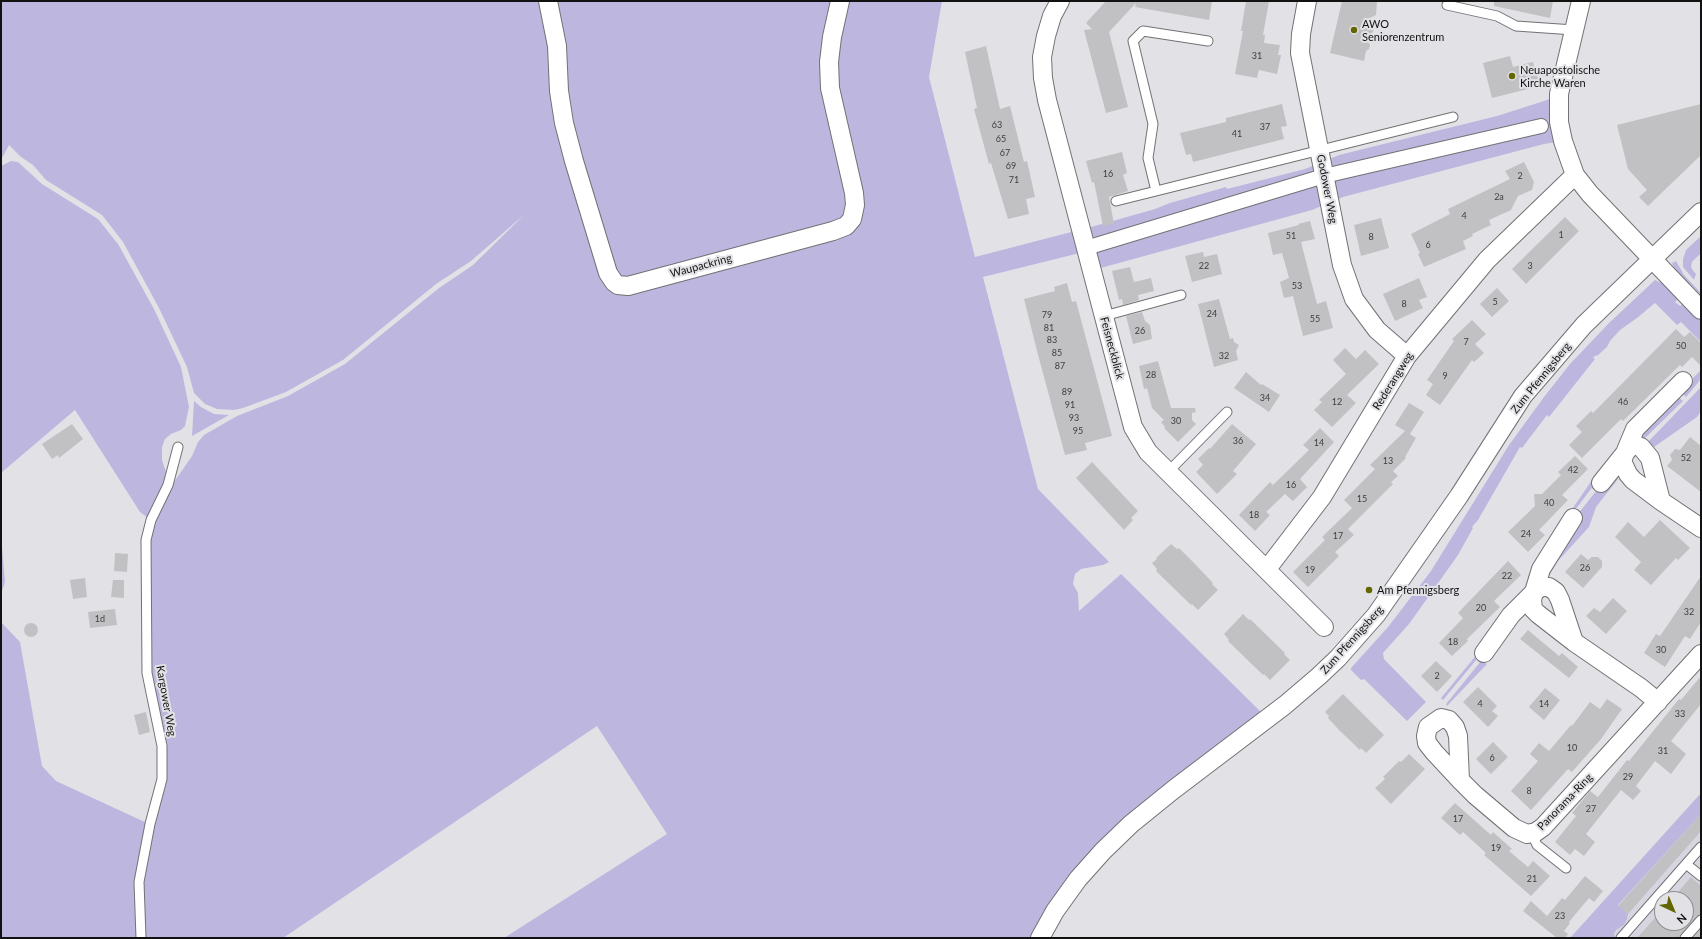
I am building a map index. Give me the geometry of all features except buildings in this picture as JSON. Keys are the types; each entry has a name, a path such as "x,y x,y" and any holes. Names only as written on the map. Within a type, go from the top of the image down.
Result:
{"street":[{"name":"Waupackring","path":"548,1 557,46 559,91 564,123 574,161 608,273 618,285 628,286 833,231 846,226 852,219 855,205 854,193 830,88 829,62 832,37 840,1"},
{"name":"Feisneckblick","path":"1060,1 1052,16 1042,57 1047,100 1133,427 1148,452 1324,627"},
{"name":"Godower Weg","path":"1308,1 1301,34 1300,53 1342,265 1354,299 1377,330 1407,356"},
{"path":"1581,1 1559,94 1559,122 1563,141 1575,175 1590,194 1701,310"},
{"path":"1086,248 1324,176 1541,126"},
{"name":"Rederangweg","path":"1267,569 1322,497 1407,356 1487,260 1575,175"},
{"name":"Zum Pfennigsberg","path":"1040,938 1055,911 1078,879 1103,851 1131,824 1173,790 1285,705 1333,662 1376,615 1459,496 1523,396 1584,325 1701,212"},
{"path":"1683,380 1635,429 1622,462 1633,480 1701,528"},
{"path":"1600,483 1630,447 1641,447 1650,458 1661,501"},
{"path":"1573,518 1541,569 1532,600 1533,609 1574,642 1641,688 1658,702"},
{"path":"1484,653 1511,615 1534,592 1541,587 1549,586 1556,592 1560,600 1574,642"},
{"name":"Panorama-Ring","path":"1460,780 1458,736 1454,727 1442,712 1428,727 1426,736 1428,743 1460,780 1514,828 1521,832 1532,834 1543,827 1701,654"}],"lane":[{"path":"1446,4 1497,16 1516,26 1574,30"},
{"path":"1156,191 1148,158 1153,124 1133,41 1143,31 1208,41"},
{"path":"1116,201 1452,117"},
{"path":"1104,316 1181,295"},
{"path":"1168,472 1227,412"},
{"name":"Kargower Weg","path":"141,938 139,882 150,824 162,779 162,746 147,673 146,540 151,520 168,484 178,447"},
{"path":"1532,834 1537,845 1566,868"},
{"path":"1621,938 1701,847"},
{"path":"1686,864 1701,876"},
{"path":"1685,938 1701,920"}],"shaded area":[{"path":"1,1 942,1 929,77 975,257 1102,224 1226,187 1227,189 1305,169 1339,155 1497,116 1547,100 1559,94 1563,141 1544,144 1343,197 1312,210 1097,269 1092,250 983,277 1038,489 1109,562 1103,565 1081,569 1075,574 1073,584 1078,593 1079,611 1121,574 1261,712 1218,745 1031,938 504,938 667,834 597,726 283,938 144,938 143,883 154,826 167,780 165,743 151,671 149,539 154,521 172,485 192,456 198,442 204,435 237,416 288,396 345,364 439,288 473,265 525,214 471,261 436,284 343,360 286,392 243,408 234,410 217,409 205,404 194,393 187,367 159,308 123,242 102,215 46,180 33,165 21,157 9,145 1,160"},
{"path":"11,161 18,162 42,184 98,219 118,244 154,309 181,367 189,407 185,426 165,439 162,447 162,460 166,472 164,484 148,518 140,512 75,410 1,473 1,166"},
{"path":"1701,236 1701,253 1692,262 1691,266 1696,274 1694,280 1683,267 1683,259 1686,250"},
{"path":"1676,261 1684,275 1701,293 1701,295 1689,283 1683,283 1675,271 1672,263"},
{"path":"1655,280 1668,286 1679,298 1675,302 1680,306 1684,303 1701,319 1701,342 1681,322 1677,325 1655,303 1620,330 1610,341 1607,347 1593,358 1595,359 1549,417 1547,415 1522,448 1520,447 1478,520 1472,527 1473,528 1458,555 1409,624 1383,653 1384,659 1426,702 1407,721 1364,679 1361,680 1351,670 1351,668 1388,627 1431,571 1509,445 1544,397 1570,364 1609,323"},
{"path":"1701,370 1701,379 1686,397 1680,391"},
{"path":"1701,387 1701,411 1697,417 1654,447 1648,442"},
{"path":"1676,395 1683,401 1644,439 1641,437 1639,431"},
{"path":"194,401 201,407 214,414 229,415 192,436"},
{"path":"1612,475 1618,479 1596,507 1589,527 1558,561 1549,576 1547,575 1574,519 1600,486"},
{"path":"1592,480 1597,481 1566,522 1564,521"},
{"path":"1,535 5,582 1,594"},
{"path":"1,622 20,642 42,766 56,781 147,823 135,883 137,938 1,938"},
{"path":"1478,653 1477,659 1443,700 1441,698"},
{"path":"1481,661 1487,664 1447,706 1446,704"},
{"path":"1701,793 1701,814 1618,905 1628,914 1624,925 1616,930 1614,934 1615,938 1570,938"},
{"path":"1701,809 1701,938 1615,938 1614,934 1616,930 1624,925 1618,906"}],"place":[{"name":"AWO Seniorenzentrum","path":"1354,30"},
{"name":"Neuapostolische Kirche Waren","path":"1512,76"},
{"name":"Am Pfennigsberg","path":"1369,590"}]}
